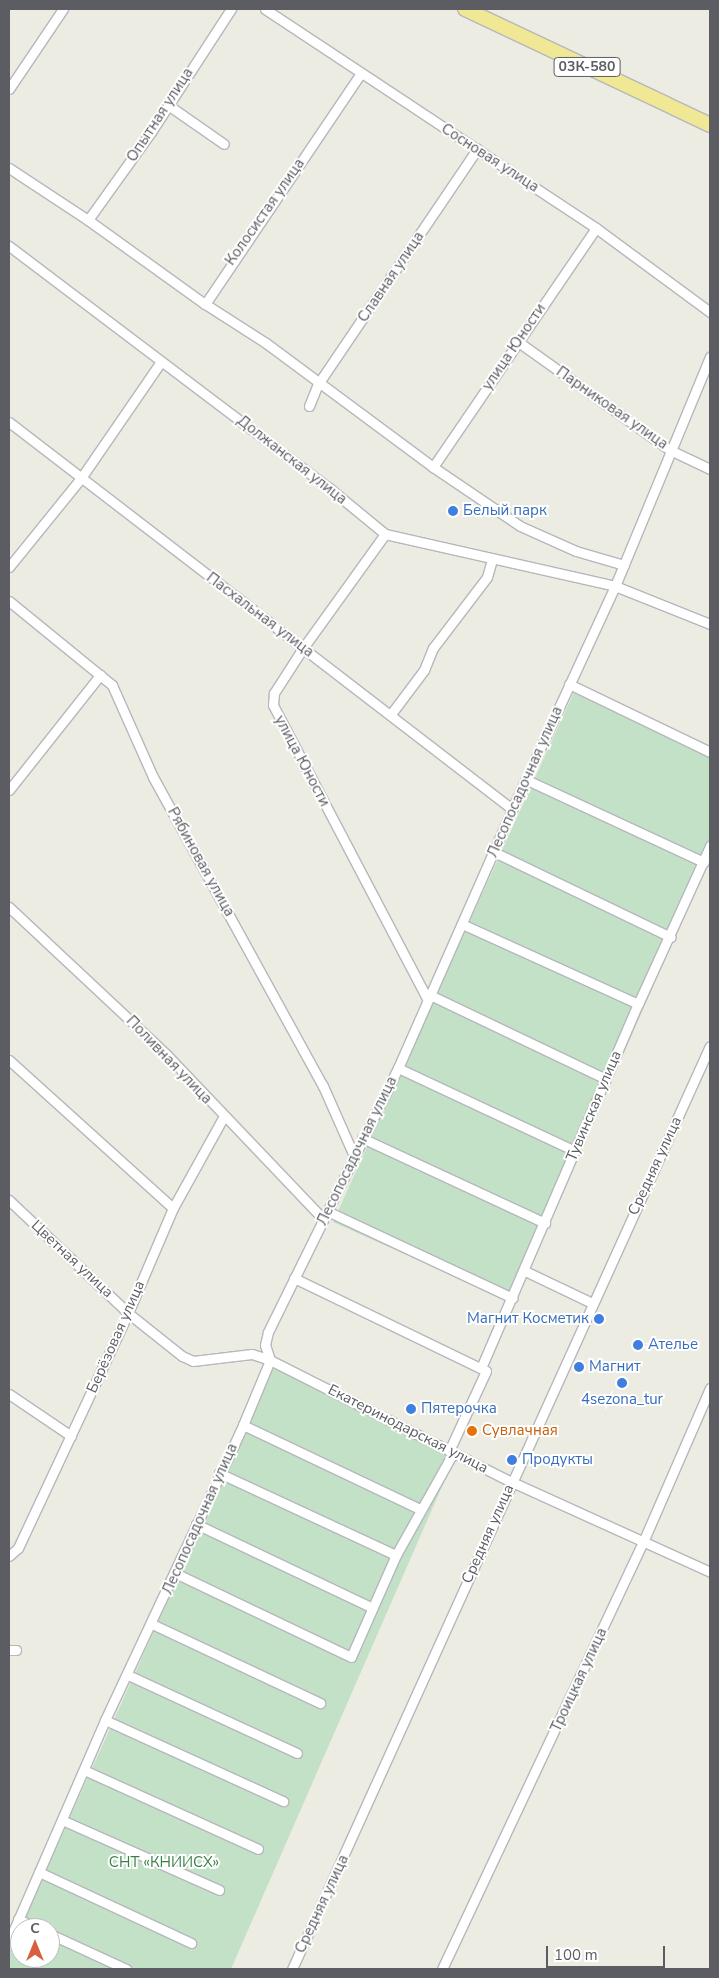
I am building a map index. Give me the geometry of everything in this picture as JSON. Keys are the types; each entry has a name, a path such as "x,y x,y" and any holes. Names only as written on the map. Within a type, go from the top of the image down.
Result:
{"highway":[{"name":"03К-580","path":"465,9 710,125"},
{"name":"03К-580","path":"482,9 710,118"}],"street":[{"path":"9,89 63,9"},
{"name":"Опытная улица","path":"88,220 168,105 231,9"},
{"name":"Сосновая улица","path":"265,9 596,228 710,312"},
{"name":"Колосистая улица","path":"205,304 361,72"},
{"path":"168,105 224,144"},
{"name":"Славная улица","path":"309,406 318,384 477,150"},
{"path":"9,168 88,220 253,337 266,343 318,384 432,467 520,526 576,551 624,565"},
{"name":"улица Юности","path":"432,467 596,228"},
{"name":"Должанская улица","path":"9,246 160,363 328,487 385,534 492,560 615,586 710,624"},
{"name":"Парниковая улица","path":"517,341 670,450 710,468"},
{"name":"Лесопосадочная улица","path":"19,1918 105,1720 128,1676 219,1473 243,1425 270,1360 265,1345 268,1332 398,1068 512,809 615,586 670,450 710,358"},
{"path":"9,567 81,478 160,363"},
{"name":"Пасхальная улица","path":"9,422 391,714 512,809"},
{"name":"улица Юности","path":"385,534 303,648 274,693 273,705 429,998"},
{"path":"391,714 424,670 433,648 487,577 492,560"},
{"name":"Рябиновая улица","path":"9,601 100,674 112,686 153,777 322,1086 354,1156"},
{"path":"9,790 100,674"},
{"path":"569,684 710,752"},
{"path":"527,780 704,862"},
{"name":"Тувинская улица","path":"175,1573 350,1657 396,1555 451,1452 544,1223 638,1004 671,937 710,846"},
{"path":"494,852 671,937"},
{"name":"Поливная улица","path":"9,907 97,987 325,1215"},
{"path":"462,924 638,1004"},
{"path":"429,998 606,1079"},
{"name":"Средняя улица","path":"292,1969 710,1046"},
{"path":"9,1060 173,1208"},
{"path":"398,1068 575,1151"},
{"name":"Берёзовая улица","path":"9,1556 18,1548 128,1313 173,1208 224,1116"},
{"path":"362,1138 544,1223"},
{"name":"Цветная улица","path":"9,1200 128,1313 182,1356 194,1361 252,1354 270,1360"},
{"path":"325,1215 513,1298"},
{"path":"525,1271 592,1303"},
{"path":"294,1278 484,1370"},
{"name":"Екатеринодарская улица","path":"270,1360 512,1482 710,1572"},
{"name":"Троицкая улица","path":"444,1969 643,1542 710,1388"},
{"path":"9,1394 70,1436"},
{"path":"243,1425 420,1510"},
{"path":"219,1473 396,1555"},
{"path":"196,1524 371,1607"},
{"path":"152,1624 320,1703"},
{"path":"128,1676 297,1754"},
{"path":"105,1720 283,1800"},
{"path":"84,1770 258,1849"},
{"path":"62,1820 219,1890"},
{"path":"39,1872 191,1943"},
{"path":"60,1939 126,1969"}],"green space":[{"path":"574,692 710,758 710,857 514,1303 333,1222"},
{"name":"СНТ «КНИИСХ»","path":"276,1361 458,1450 231,1969 9,1969 10,1950 10,1968 60,1968 60,1918 24,1918"}],"place":[{"name":"Белый парк","path":"453,511"},
{"name":"Магнит Косметик","path":"599,1319"},
{"name":"Ателье","path":"638,1345"},
{"name":"Магнит","path":"579,1367"},
{"name":"4sezona_tur","path":"622,1383"},
{"name":"Пятерочка","path":"411,1409"},
{"name":"Сувлачная","path":"472,1431"},
{"name":"Продукты","path":"512,1460"}]}
